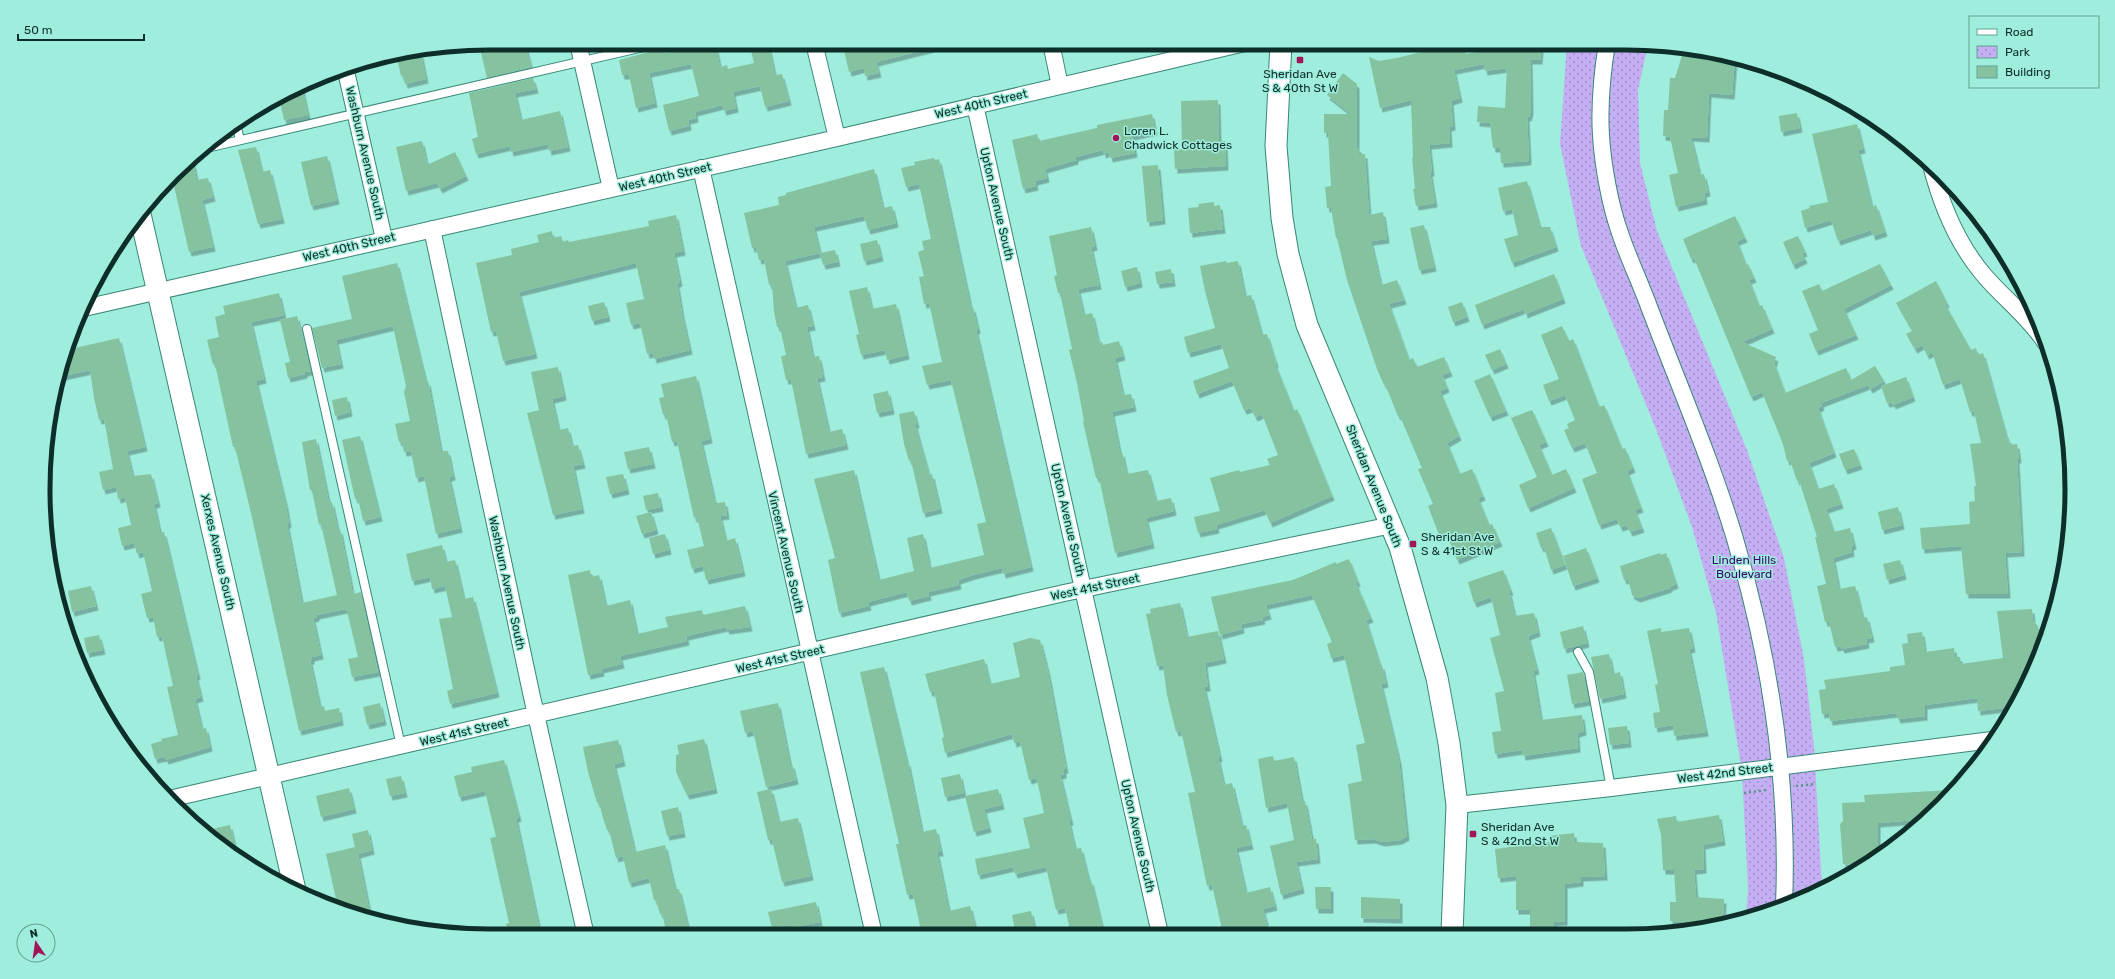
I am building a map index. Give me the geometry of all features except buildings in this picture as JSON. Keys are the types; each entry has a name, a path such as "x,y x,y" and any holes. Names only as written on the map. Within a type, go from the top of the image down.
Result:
{"street":[{"path":"580,50 611,189"},
{"path":"816,50 837,138"},
{"path":"1052,50 1060,86"},
{"name":"West 40th Street","path":"90,307 432,228 837,138 1215,50"},
{"name":"Sheridan Avenue South","path":"1281,50 1276,146 1282,218 1288,254 1307,324 1400,547 1437,678 1449,743 1457,805 1452,929"},
{"path":"1607,50 1600,85 1601,138 1608,185 1619,231 1703,449 1735,538 1759,630 1780,766 1783,808 1784,900"},
{"name":"Washburn Avenue South","path":"347,74 384,239"},
{"name":"Upton Avenue South","path":"975,105 1159,929"},
{"name":"Vincent Avenue South","path":"701,168 873,929"},
{"path":"1934,177 1938,192 1957,235 1983,274 2034,326"},
{"name":"Xerxes Avenue South","path":"142,221 293,883"},
{"name":"Washburn Avenue South","path":"432,228 536,715 584,929"},
{"name":"West 41st Street","path":"176,797 1084,590 1392,525"},
{"name":"West 42nd Street","path":"1457,805 1611,788 1986,741"}],"lane":[{"path":"216,146 630,50"},
{"path":"237,130 240,140"},
{"path":"307,329 401,746"},
{"path":"1578,652 1590,672 1611,788"}],"green space":[{"name":"Linden Hills Boulevard","path":"1567,50 1647,51 1638,90 1640,163 1657,231 1747,450 1784,558 1804,659 1814,747 1822,883 1794,896 1746,912 1748,889 1742,772 1716,613 1692,527 1656,429 1581,246 1560,144"}],"place":[{"name":"Sheridan Ave S & 40th St W","path":"1300,60"},
{"name":"Loren L. Chadwick Cottages","path":"1116,138"},
{"name":"Sheridan Ave S & 41st St W","path":"1413,544"},
{"name":"Sheridan Ave S & 42nd St W","path":"1473,834"}]}
